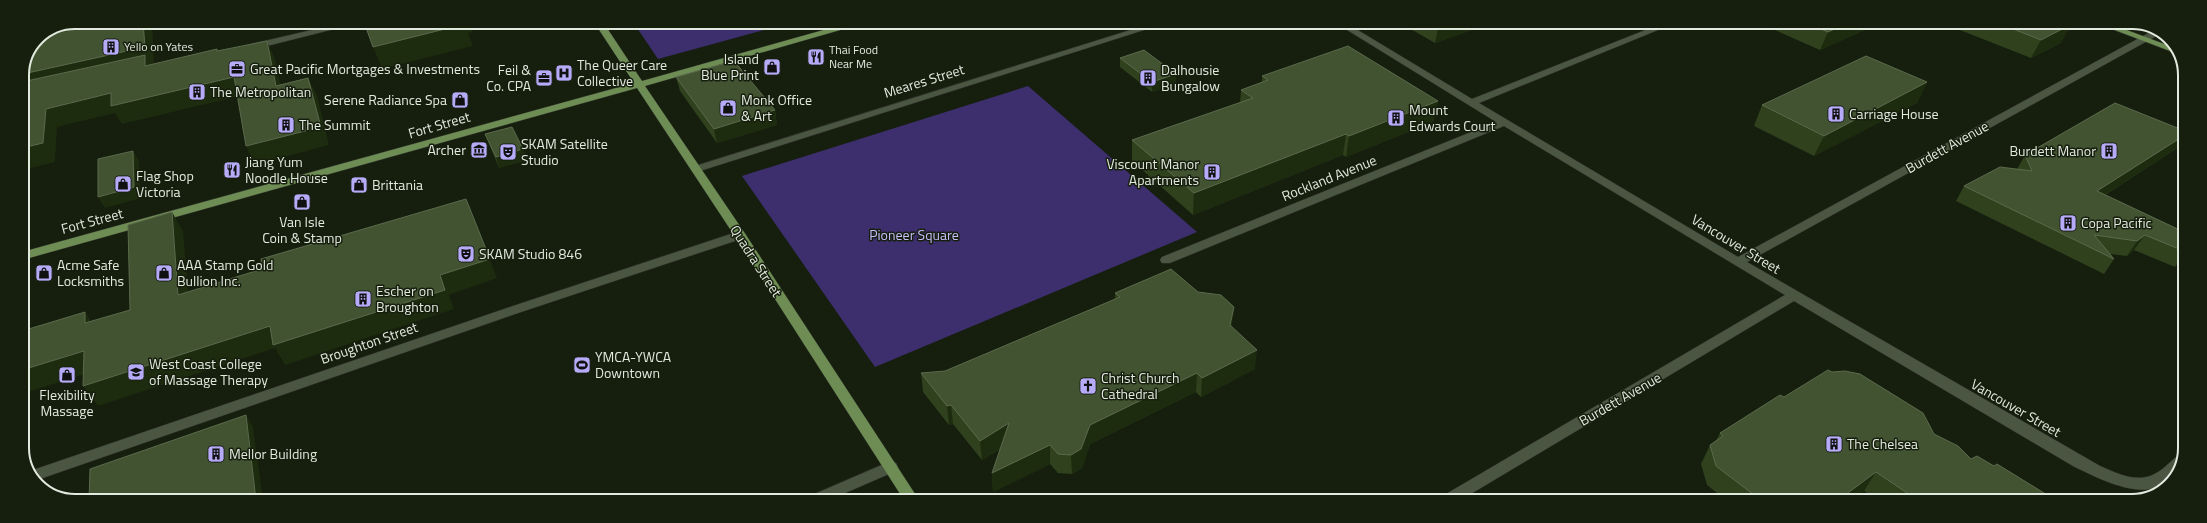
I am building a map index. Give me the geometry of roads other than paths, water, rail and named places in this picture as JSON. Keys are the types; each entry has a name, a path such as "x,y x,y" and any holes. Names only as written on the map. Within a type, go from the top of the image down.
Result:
{"main road":[{"name":"Quadra Street","path":"603,29 740,235 908,494"},
{"name":"Fort Street","path":"29,254 839,29"},
{"path":"2116,29 2170,50"}],"street":[{"path":"238,50 328,29"},
{"name":"Meares Street","path":"696,169 1143,29"},
{"name":"Vancouver Street","path":"1350,29 1472,102 1503,123 1793,296 2078,462 2123,481 2144,485 2155,482 2173,468"},
{"path":"1472,102 1656,29"},
{"name":"Burdett Avenue","path":"1738,262 2153,34"},
{"name":"Rockland Avenue","path":"1166,260 1503,123"},
{"name":"Broughton Street","path":"38,474 586,286 740,235"},
{"name":"Burdett Avenue","path":"1458,494 1713,345 1793,296"},
{"path":"829,494 891,467"}],"place":[{"name":"Yello on Yates","path":"111,47"},
{"name":"Thai Food Near Me","path":"816,57"},
{"name":"Island Blue Print","path":"772,67"},
{"name":"Great Pacific Mortgages & Investments","path":"237,69"},
{"name":"The Queer Care Collective","path":"564,73"},
{"name":"Feil & Co. CPA","path":"544,78"},
{"name":"Dalhousie Bungalow","path":"1148,78"},
{"name":"The Metropolitan","path":"197,92"},
{"name":"Serene Radiance Spa","path":"460,100"},
{"name":"Monk Office & Art","path":"728,108"},
{"name":"Carriage House","path":"1836,114"},
{"name":"Mount Edwards Court","path":"1396,118"},
{"name":"The Summit","path":"286,125"},
{"name":"Archer","path":"479,150"},
{"name":"Burdett Manor","path":"2109,151"},
{"name":"SKAM Satellite Studio","path":"508,152"},
{"name":"Jiang Yum Noodle House","path":"232,170"},
{"name":"Viscount Manor Apartments","path":"1212,172"},
{"name":"Flag Shop Victoria","path":"123,184"},
{"name":"Brittania","path":"359,185"},
{"name":"Van Isle Coin & Stamp","path":"302,202"},
{"name":"Copa Pacific","path":"2068,223"},
{"name":"SKAM Studio 846","path":"466,254"},
{"name":"Acme Safe Locksmiths","path":"44,273"},
{"name":"AAA Stamp Gold Bullion Inc.","path":"164,273"},
{"name":"Escher on Broughton","path":"363,299"},
{"name":"YMCA-YWCA Downtown","path":"582,365"},
{"name":"West Coast College of Massage Therapy","path":"136,372"},
{"name":"Flexibility Massage","path":"67,375"},
{"name":"Christ Church Cathedral","path":"1088,386"},
{"name":"The Chelsea","path":"1834,444"},
{"name":"Mellor Building","path":"216,454"}],"park label":[{"name":"Pioneer Square","path":"914,235"}]}
